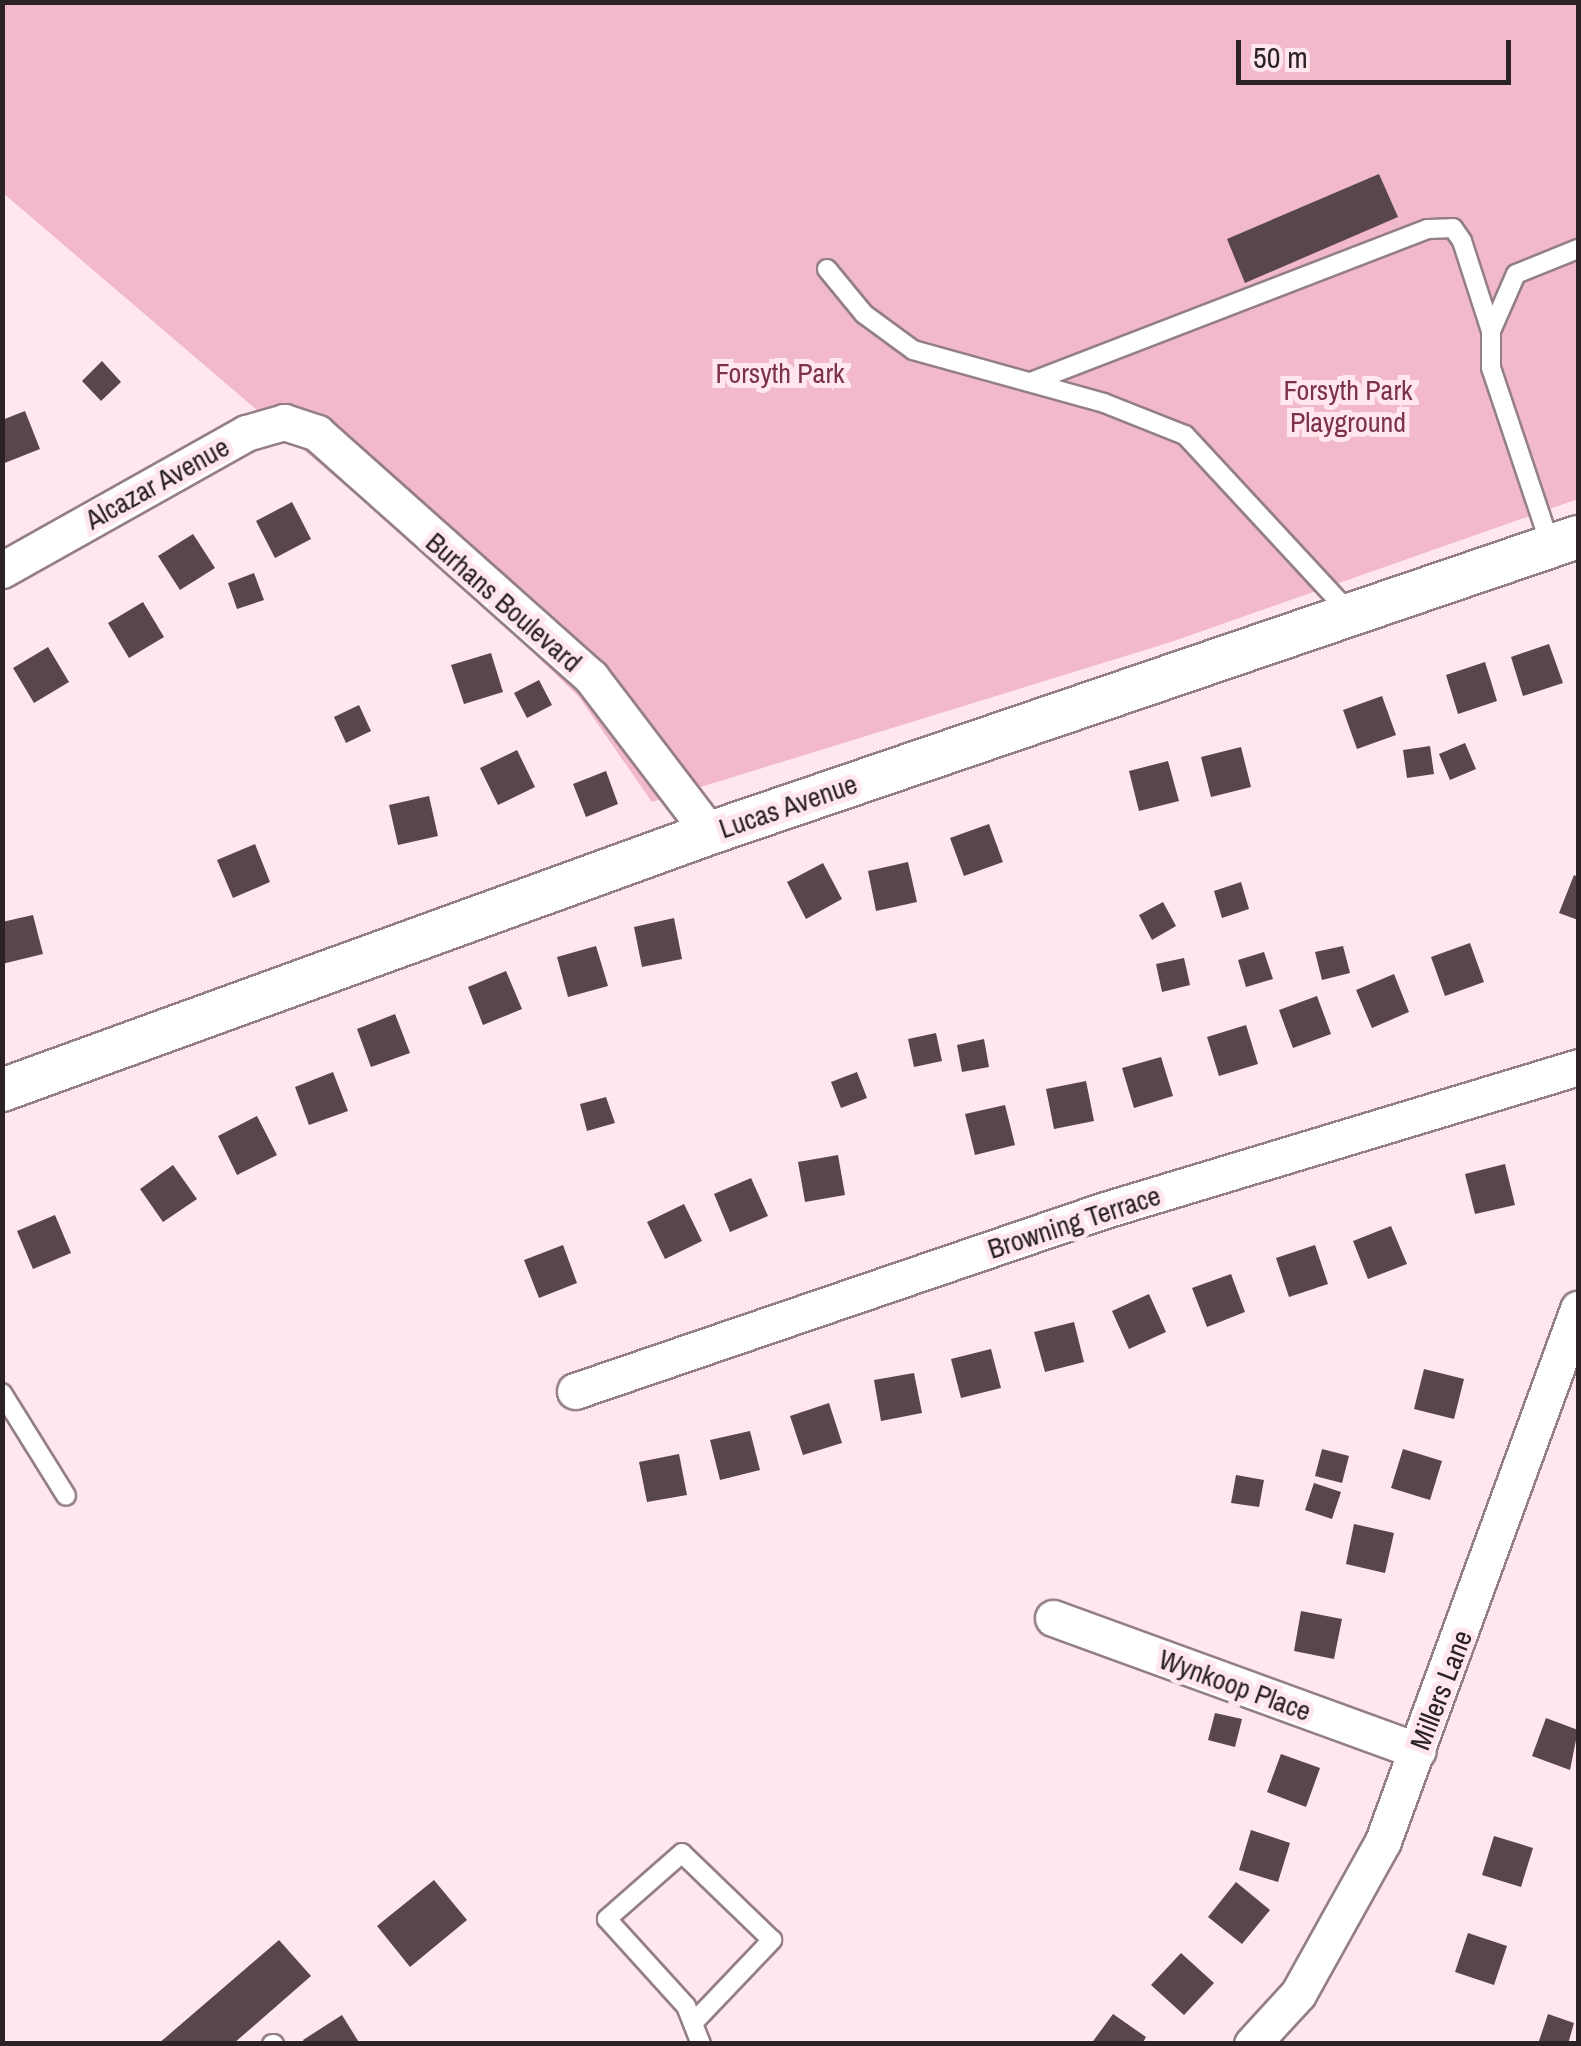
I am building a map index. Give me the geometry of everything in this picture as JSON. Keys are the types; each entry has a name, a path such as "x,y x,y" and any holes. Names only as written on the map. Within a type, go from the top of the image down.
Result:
{"street":[{"name":"Alcazar Avenue","path":"2,570 246,433 284,422 317,434"},
{"name":"Burhans Boulevard","path":"317,434 591,677 710,833"},
{"name":"Lucas Avenue","path":"2,1090 710,833 1565,542"},
{"name":"Browning Terrace","path":"575,1392 1105,1210 1578,1067"},
{"name":"Millers Lane","path":"1252,2044 1298,1994 1349,1909 1418,1751 1578,1310"},
{"name":"Wynkoop Place","path":"1053,1618 1418,1751"}],"lane":[{"path":"1030,382 1428,229 1453,228 1462,241 1491,331 1491,368 1565,542"},
{"path":"1491,331 1516,274 1578,249"},
{"path":"827,268 864,314 913,350 1030,382 1185,435 1351,615"},
{"path":"2,1393 66,1496"},
{"path":"693,2023 772,1940 682,1853 608,1919 693,2023 701,2044"}],"green space":[{"name":"Forsyth Park","path":"2,3 1578,3 1578,499 1171,642 652,802 579,697 478,599 3,193"}],"building":[{"path":"1379,174 1398,217 1245,283 1227,239"},
{"path":"102,361 121,382 101,401 82,381"},
{"path":"25,411 40,449 2,464 2,420"},
{"path":"292,502 311,539 275,558 256,521"},
{"path":"193,534 215,568 180,590 158,556"},
{"path":"254,573 264,600 237,609 228,583"},
{"path":"143,602 164,637 129,658 108,623"},
{"path":"1549,644 1563,683 1523,696 1511,657"},
{"path":"48,647 69,682 34,703 13,668"},
{"path":"491,653 503,692 464,704 451,665"},
{"path":"1485,662 1497,701 1458,714 1446,675"},
{"path":"539,680 552,705 527,718 514,693"},
{"path":"1382,696 1396,735 1357,749 1343,710"},
{"path":"359,705 371,731 346,743 334,717"},
{"path":"1465,743 1476,769 1450,780 1439,754"},
{"path":"1430,746 1434,774 1407,778 1403,750"},
{"path":"1241,747 1251,787 1211,797 1201,757"},
{"path":"517,750 535,787 498,805 480,768"},
{"path":"1168,761 1179,801 1139,811 1129,771"},
{"path":"606,771 618,804 586,817 573,784"},
{"path":"429,796 438,836 398,845 389,805"},
{"path":"989,824 1003,862 964,876 950,838"},
{"path":"255,844 270,882 233,898 217,860"},
{"path":"908,862 917,902 876,911 868,871"},
{"path":"823,863 842,899 806,919 787,882"},
{"path":"1574,875 1578,877 1578,920 1559,913"},
{"path":"1241,882 1249,909 1222,918 1214,891"},
{"path":"1163,902 1176,926 1152,940 1139,915"},
{"path":"33,915 43,954 2,964 2,922"},
{"path":"674,918 682,959 642,967 634,927"},
{"path":"1470,943 1484,982 1445,996 1431,957"},
{"path":"596,946 608,986 568,997 557,957"},
{"path":"1343,946 1350,973 1322,980 1315,952"},
{"path":"1264,952 1273,979 1246,987 1238,960"},
{"path":"1184,958 1190,985 1162,992 1156,964"},
{"path":"506,971 522,1009 483,1025 468,987"},
{"path":"1394,974 1409,1012 1372,1028 1356,990"},
{"path":"1317,996 1331,1034 1293,1048 1279,1010"},
{"path":"395,1014 410,1053 371,1067 357,1029"},
{"path":"1246,1025 1258,1064 1219,1076 1207,1037"},
{"path":"936,1033 942,1061 914,1067 908,1039"},
{"path":"984,1039 989,1067 962,1072 957,1045"},
{"path":"1161,1057 1173,1096 1134,1108 1122,1068"},
{"path":"333,1072 348,1111 309,1125 295,1087"},
{"path":"857,1072 867,1098 841,1108 831,1082"},
{"path":"1086,1081 1094,1121 1054,1129 1046,1089"},
{"path":"606,1097 615,1123 587,1131 580,1104"},
{"path":"1005,1105 1015,1145 975,1155 965,1114"},
{"path":"257,1116 277,1155 237,1175 218,1136"},
{"path":"838,1155 845,1195 805,1202 798,1162"},
{"path":"1505,1164 1515,1205 1475,1214 1465,1174"},
{"path":"173,1165 197,1199 163,1222 140,1189"},
{"path":"751,1178 768,1216 730,1232 714,1194"},
{"path":"684,1204 702,1241 665,1259 647,1222"},
{"path":"55,1215 71,1253 33,1269 17,1231"},
{"path":"1391,1226 1407,1264 1368,1279 1353,1241"},
{"path":"563,1245 577,1283 539,1298 524,1260"},
{"path":"1315,1245 1328,1284 1289,1297 1276,1258"},
{"path":"1231,1274 1245,1312 1207,1327 1192,1288"},
{"path":"1149,1294 1166,1332 1129,1349 1112,1311"},
{"path":"1074,1322 1084,1362 1045,1372 1034,1332"},
{"path":"991,1349 1001,1388 961,1398 951,1359"},
{"path":"1424,1369 1464,1379 1454,1419 1414,1409"},
{"path":"914,1373 922,1413 881,1421 874,1380"},
{"path":"829,1403 842,1443 803,1455 790,1416"},
{"path":"750,1431 760,1470 720,1480 710,1440"},
{"path":"1322,1449 1349,1456 1342,1483 1315,1476"},
{"path":"1403,1449 1442,1461 1430,1500 1391,1488"},
{"path":"679,1454 687,1495 647,1502 639,1462"},
{"path":"1236,1475 1264,1480 1259,1507 1231,1503"},
{"path":"1314,1483 1341,1492 1332,1519 1305,1510"},
{"path":"1354,1524 1394,1533 1385,1573 1346,1564"},
{"path":"1301,1611 1342,1619 1334,1659 1294,1651"},
{"path":"1215,1713 1242,1719 1235,1747 1208,1740"},
{"path":"1546,1718 1578,1730 1570,1770 1532,1756"},
{"path":"1281,1754 1320,1768 1306,1807 1267,1792"},
{"path":"1251,1830 1290,1843 1278,1882 1239,1870"},
{"path":"1494,1836 1533,1848 1521,1887 1482,1875"},
{"path":"434,1880 467,1920 410,1967 377,1926"},
{"path":"1236,1882 1270,1910 1242,1944 1208,1917"},
{"path":"1468,1933 1507,1946 1494,1985 1455,1972"},
{"path":"279,1940 311,1976 233,2044 158,2044"},
{"path":"1181,1953 1214,1983 1184,2015 1151,1985"},
{"path":"1113,2014 1146,2037 1142,2044 1091,2044"},
{"path":"1548,2014 1574,2023 1568,2044 1539,2041"},
{"path":"342,2015 360,2044 305,2044 303,2040"}],"park label":[{"name":"Forsyth Park Playground","path":"1348,406"}]}
